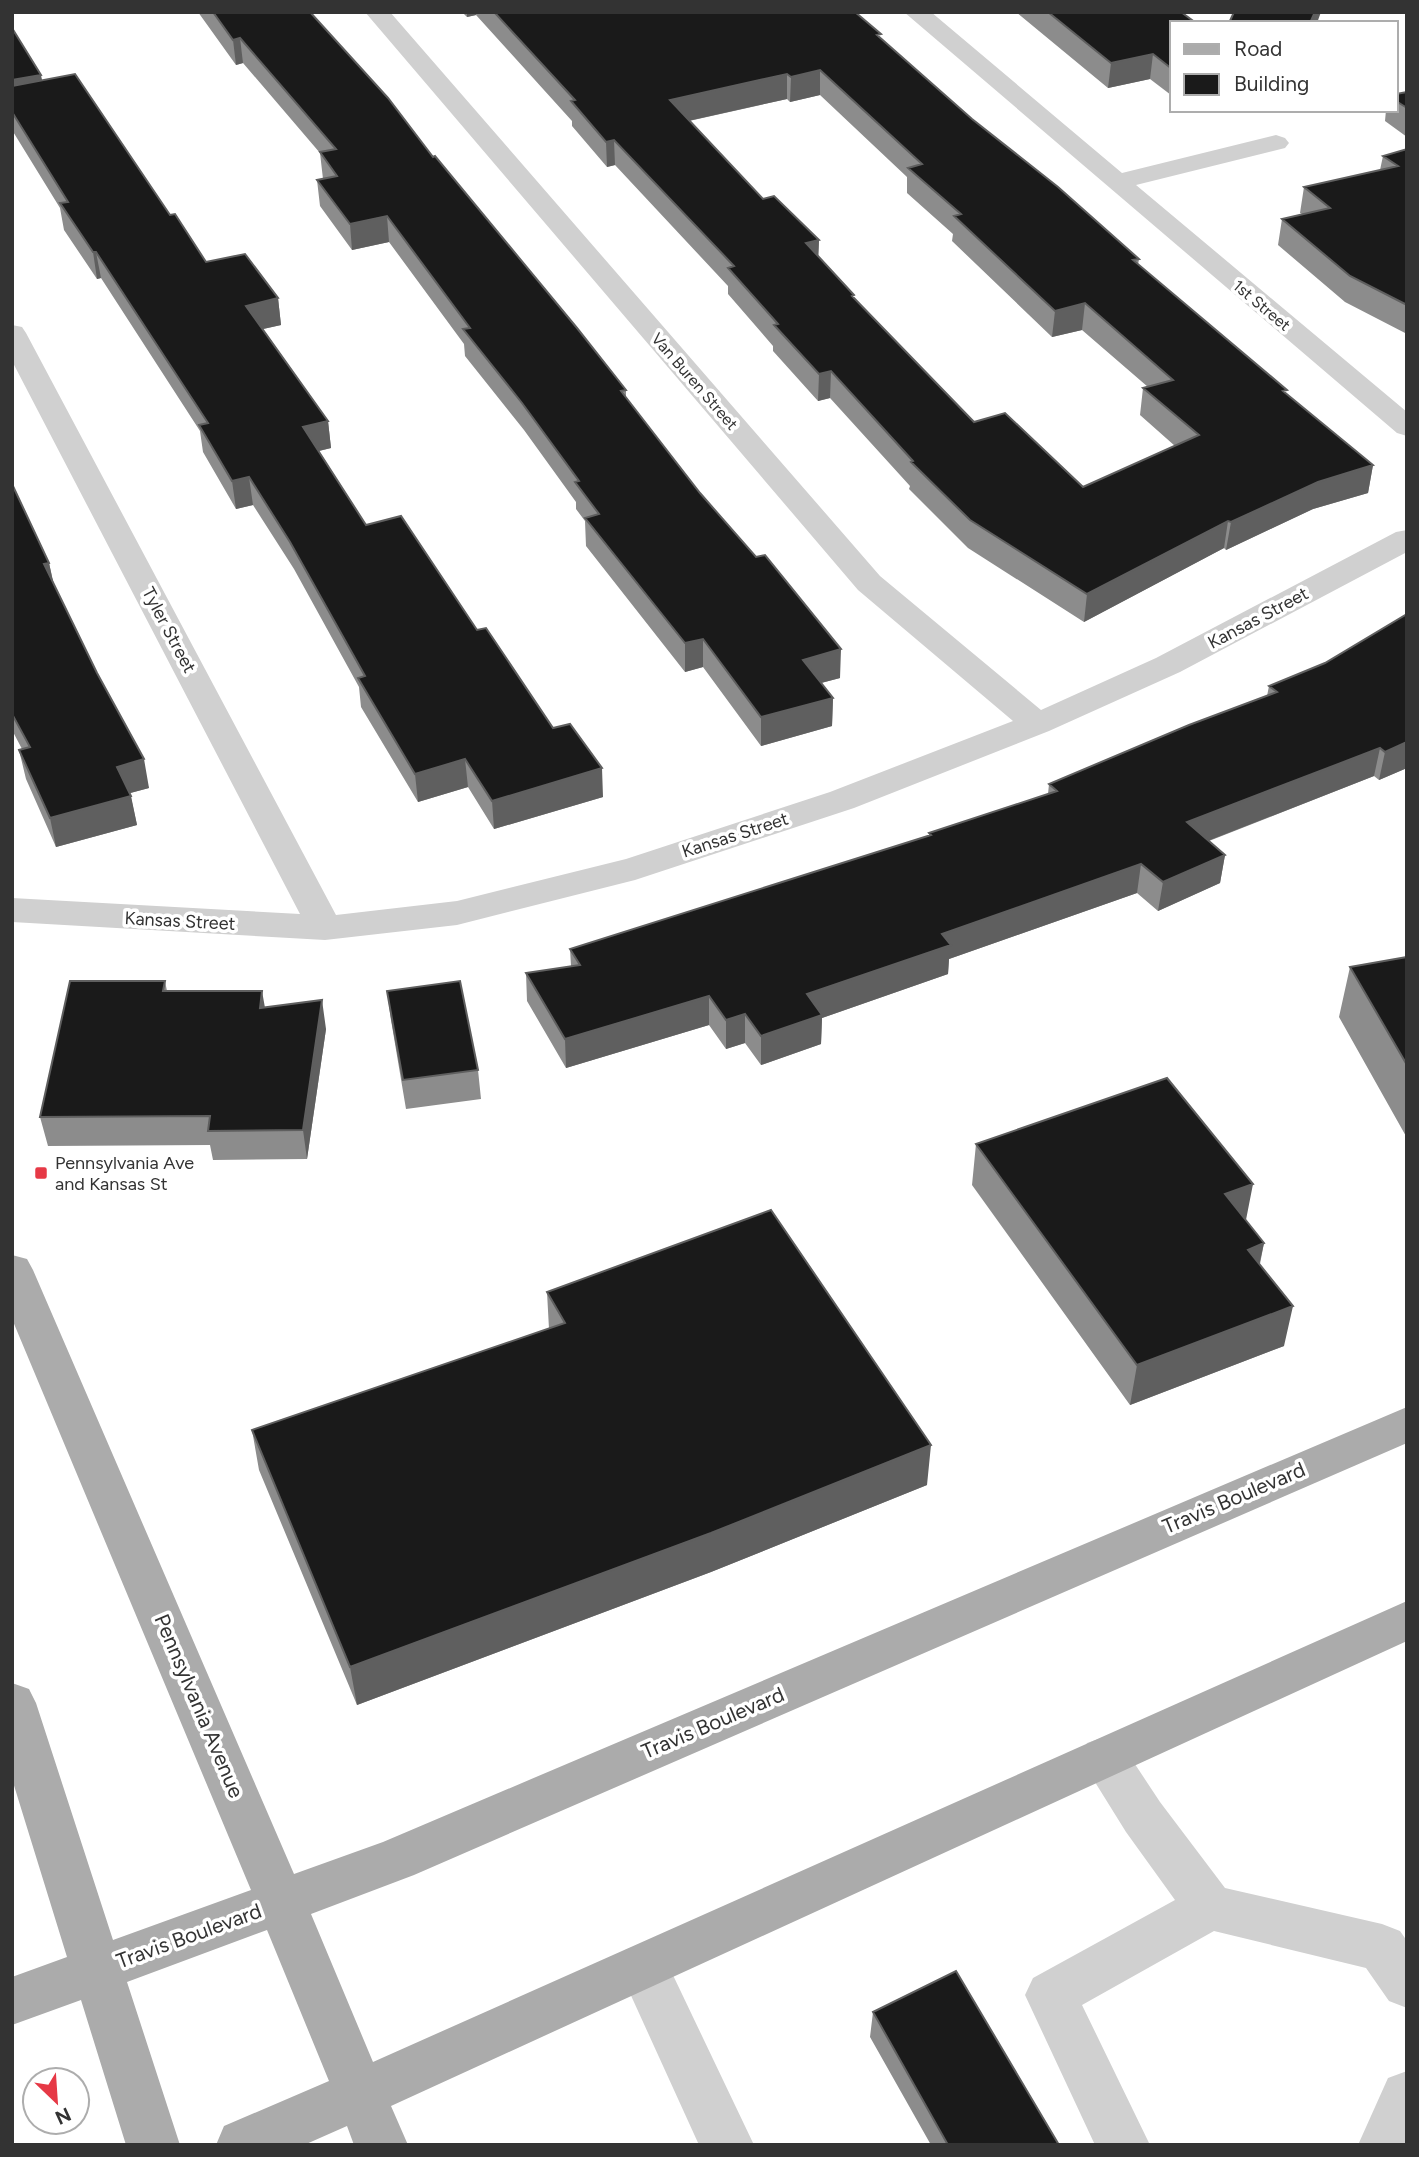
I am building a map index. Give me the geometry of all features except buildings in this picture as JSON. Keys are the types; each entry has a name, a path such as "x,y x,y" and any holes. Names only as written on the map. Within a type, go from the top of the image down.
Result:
{"main road":[{"name":"Pennsylvania Avenue","path":"12,1270 234,1787 381,2145"},
{"name":"Travis Boulevard","path":"12,2001 397,1859 1407,1424"},
{"path":"243,2145 643,1967 1407,1620"},
{"path":"12,1703 153,2145"}],"street":[{"name":"Van Buren Street","path":"377,12 869,583 1037,724"},
{"name":"1st Street","path":"916,12 1407,427"},
{"path":"1117,182 1276,143"},
{"name":"Tyler Street","path":"12,333 324,928"},
{"name":"Kansas Street","path":"12,910 324,928 457,913 635,868 842,800 1037,724 1168,666 1407,538"},
{"path":"1104,1758 1143,1817 1210,1907 1382,1948 1407,1984"},
{"path":"1123,2145 1051,1995 1210,1907"},
{"path":"643,1967 727,2145"},
{"path":"1385,2145 1407,2096"}],"place":[{"name":"Pennsylvania Ave and Kansas St","path":"41,1173"}]}
